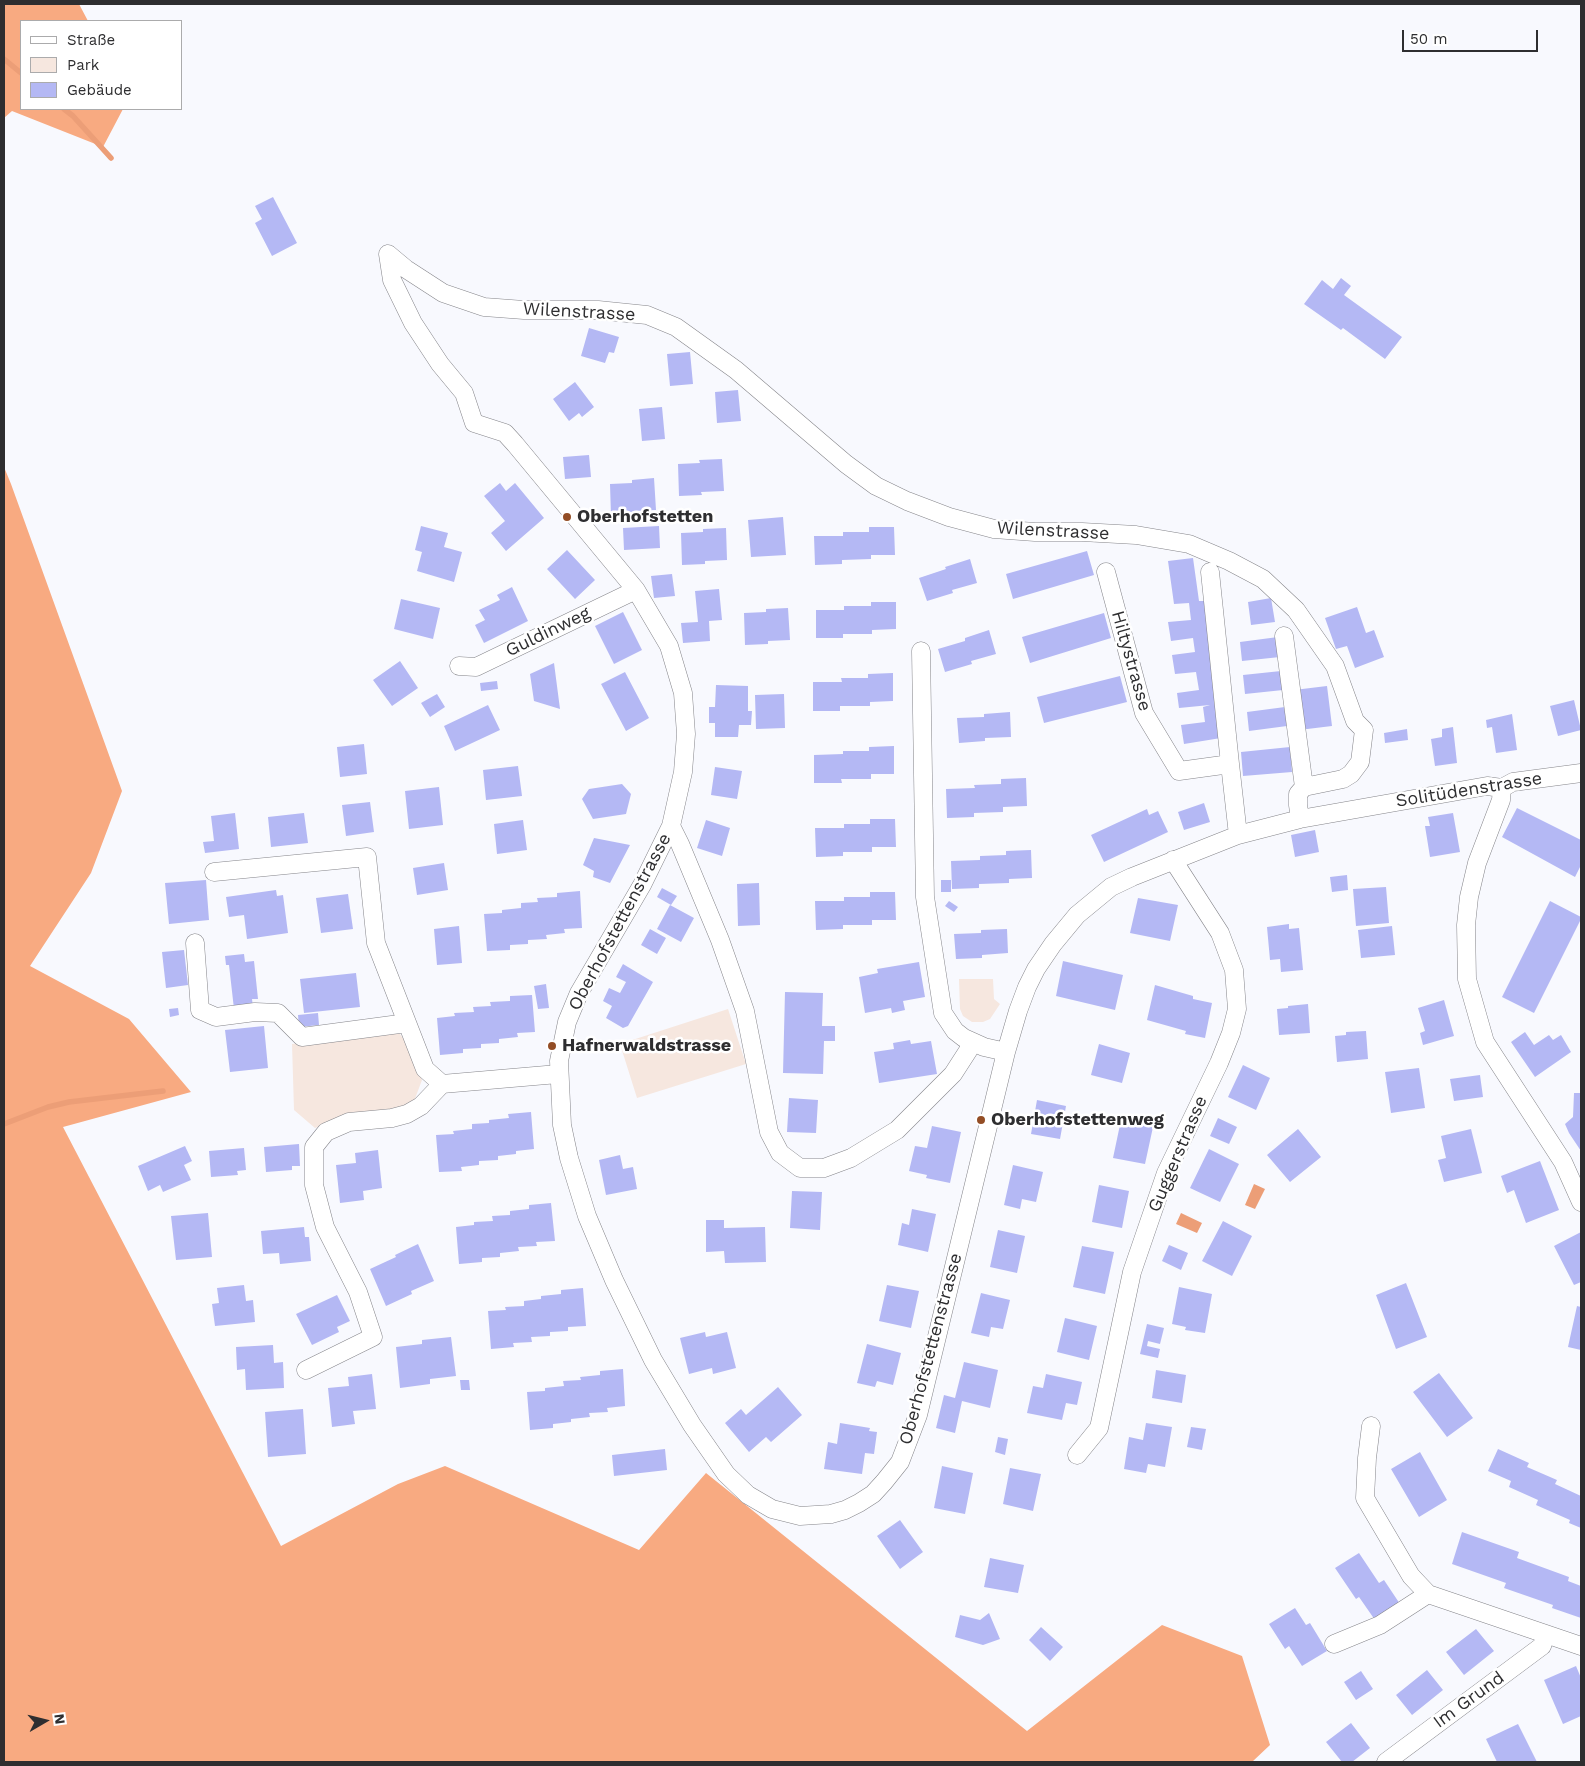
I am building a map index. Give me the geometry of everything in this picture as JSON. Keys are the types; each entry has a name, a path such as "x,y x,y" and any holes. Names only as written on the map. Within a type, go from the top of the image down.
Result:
{"street":[{"name":"Oberhofstettenstrasse","path":"388,254 392,280 413,322 440,364 464,393 474,423 505,433 636,590 669,646 683,693 686,734 683,772 670,826 642,885 579,993 567,1022 560,1050 558,1074 562,1124 587,1216 614,1280 653,1360 692,1426 726,1474 748,1495 772,1509 800,1516 815,1517 845,1510 873,1494 893,1472 906,1449 918,1415 1006,1052 1027,987 1036,969 1065,929 1092,902 1111,887 1173,860 1238,835 1300,818 1358,808"},
{"name":"Wilenstrasse","path":"388,254 406,269 443,292 484,307 524,310 598,310 637,314 676,327 736,370 846,464 876,486 907,501 949,517 994,529 1136,536 1189,544 1229,560 1263,579 1296,610 1335,666 1355,721 1364,730 1360,762 1351,774 1343,779 1304,787"},
{"name":"Hiltystrasse","path":"1106,572 1144,713 1179,771 1230,764"},
{"path":"1210,572 1238,835"},
{"name":"Guldinweg","path":"459,666 476,667 636,590"},
{"path":"1284,636 1304,787 1298,794 1300,818"},
{"path":"921,651 925,897 943,1013 955,1031 973,1043 1006,1052"},
{"name":"Solitüdenstrasse","path":"1358,808 1487,786 1502,788 1513,782 1581,773"},
{"path":"1502,788 1501,800 1477,864 1469,897 1466,925 1467,979 1486,1042 1563,1162 1581,1202"},
{"path":"670,826 680,844 720,940 745,1011 769,1132 780,1154 800,1168 824,1168 850,1158 896,1130 953,1074 973,1043"},
{"path":"214,872 368,857 376,943 426,1069 442,1084"},
{"name":"Guggerstrasse","path":"1077,1455 1099,1428 1132,1272 1166,1173 1219,1063 1231,1033 1237,1009 1234,970 1220,934 1173,860"},
{"path":"195,943 200,1010 216,1017 255,1012 278,1013 302,1037 407,1023"},
{"path":"306,1370 373,1337 358,1292 325,1227 314,1185 314,1147 326,1132 349,1122 392,1118 407,1114 421,1106 442,1084 558,1074"},
{"path":"1371,1426 1367,1458 1366,1498 1411,1576 1428,1594 1581,1646"},
{"path":"1334,1644 1380,1625 1428,1594"},
{"name":"Im Grund","path":"1386,1762 1542,1646 1546,1634"}],"green space":[{"path":"959,979 993,979 994,999 1000,1004 990,1019 983,1022 972,1022 963,1016 960,1009"},
{"path":"728,1009 746,1064 637,1098 620,1044"},
{"path":"399,1033 409,1046 422,1080 413,1104 397,1110 348,1115 315,1128 294,1110 292,1044"}],"shaded area":[{"path":"4,4 79,4 87,20 20,20 20,110 122,110 103,147 12,111 4,118"},
{"path":"4,467 122,791 91,873 30,966 129,1019 191,1092 63,1127 281,1546 398,1484 445,1466 639,1550 706,1473 1027,1731 1162,1625 1242,1656 1270,1745 1252,1762 4,1762"},
{"path":"1254,1184 1265,1189 1255,1209 1245,1205"},
{"path":"1181,1213 1202,1223 1197,1233 1176,1224"}],"building":[{"path":"273,197 297,243 272,256 255,223 262,219 255,206"},
{"path":"1341,278 1351,286 1344,295 1402,337 1385,359 1343,328 1341,330 1304,304 1322,280 1333,289"},
{"path":"589,328 619,337 614,353 609,352 605,363 581,356"},
{"path":"690,352 693,384 670,386 667,354"},
{"path":"575,382 594,407 582,417 579,413 569,421 553,399"},
{"path":"738,390 741,421 717,423 715,392"},
{"path":"662,407 665,439 642,441 639,409"},
{"path":"589,455 591,477 565,479 563,457"},
{"path":"722,459 724,491 701,492 702,495 679,496 678,464 700,463 699,460"},
{"path":"654,478 656,510 634,511 634,514 611,516 610,484 632,483 632,480"},
{"path":"500,483 506,491 515,483 544,518 506,551 491,533 505,521 484,496"},
{"path":"783,517 786,555 751,557 748,520"},
{"path":"421,526 448,533 444,547 462,552 454,582 417,571 422,552 415,550"},
{"path":"659,526 660,548 624,550 623,528"},
{"path":"869,527 894,527 895,555 871,555 871,559 842,560 842,564 815,565 814,536 843,536 843,532 869,532"},
{"path":"726,528 727,560 705,561 705,564 682,565 681,533 703,532 703,529"},
{"path":"567,550 595,580 575,599 547,569"},
{"path":"1087,551 1094,575 1013,599 1006,574"},
{"path":"1193,558 1199,601 1204,601 1221,738 1184,744 1181,725 1205,722 1203,707 1210,705 1179,708 1177,693 1199,690 1196,672 1175,674 1172,655 1195,652 1193,638 1171,641 1168,622 1191,620 1189,603 1174,604 1168,561"},
{"path":"970,559 977,583 952,590 953,593 927,601 919,578"},
{"path":"672,574 675,596 654,598 651,576"},
{"path":"512,587 528,621 484,643 475,625 485,620 479,610 500,600 497,595"},
{"path":"719,589 722,620 709,621 710,641 683,643 681,623 698,622 695,591"},
{"path":"1271,598 1275,622 1251,625 1248,602"},
{"path":"401,599 440,608 433,639 394,629"},
{"path":"871,602 896,602 896,629 872,630 872,634 843,634 843,638 816,638 816,610 844,610 844,606 871,606"},
{"path":"1357,607 1366,633 1374,630 1384,657 1355,668 1347,646 1336,649 1325,618"},
{"path":"788,608 790,640 768,641 768,644 745,645 744,613"},
{"path":"623,612 642,650 614,664 595,626"},
{"path":"1104,613 1111,638 1030,663 1022,637"},
{"path":"989,630 996,654 971,661 972,664 945,672 938,649 965,641 965,638"},
{"path":"1278,637 1280,657 1242,661 1240,642"},
{"path":"400,661 418,688 392,706 373,680"},
{"path":"554,663 560,709 534,701 530,674"},
{"path":"1281,671 1283,690 1245,694 1243,675"},
{"path":"625,672 649,718 626,731 601,684"},
{"path":"893,673 893,701 870,702 870,706 840,706 840,711 813,711 813,682 842,682 841,678 868,678 868,674"},
{"path":"1120,676 1127,702 1044,723 1037,697"},
{"path":"497,681 498,689 481,691 480,683"},
{"path":"716,685 748,686 748,711 752,711 751,725 739,725 738,737 715,737 715,723 709,723 709,707 715,707"},
{"path":"1327,686 1332,726 1299,730 1294,690"},
{"path":"437,694 445,707 430,717 421,703"},
{"path":"784,694 785,728 756,729 755,695"},
{"path":"1574,700 1581,730 1558,736 1550,706"},
{"path":"488,705 500,730 455,751 444,726"},
{"path":"1285,707 1287,726 1249,731 1247,712"},
{"path":"1010,712 1011,737 985,738 985,741 959,743 957,718 984,717 984,714"},
{"path":"1512,714 1517,750 1496,753 1492,727 1487,728 1486,720"},
{"path":"1453,727 1457,763 1435,766 1431,739 1442,737 1442,729"},
{"path":"1407,729 1408,740 1385,743 1384,733"},
{"path":"364,744 367,774 340,777 337,747"},
{"path":"894,746 894,774 871,774 871,779 841,779 842,783 814,783 814,755 843,754 843,751 869,751 869,747"},
{"path":"1290,747 1292,772 1243,776 1241,752"},
{"path":"518,766 522,796 486,800 483,770"},
{"path":"715,767 742,771 737,799 711,795"},
{"path":"1026,778 1027,806 1003,807 1003,812 974,813 974,817 947,818 946,789 975,788 974,785 1001,784 1001,779"},
{"path":"622,784 631,794 626,814 593,819 582,799 589,789"},
{"path":"439,787 443,825 409,829 405,791"},
{"path":"370,802 374,832 346,836 342,805"},
{"path":"1204,803 1210,822 1184,830 1178,812"},
{"path":"1517,808 1581,840 1581,865 1575,877 1502,837"},
{"path":"1147,809 1149,815 1158,811 1168,832 1104,862 1091,835"},
{"path":"235,813 239,849 205,853 203,842 214,841 211,816"},
{"path":"304,813 308,843 271,847 268,817"},
{"path":"1453,813 1460,852 1430,857 1425,826 1430,826 1428,817"},
{"path":"870,819 895,819 896,847 872,847 872,852 843,852 843,856 816,857 815,828 844,828 844,824 870,824"},
{"path":"523,820 527,850 497,854 494,824"},
{"path":"706,820 730,828 722,856 697,848"},
{"path":"1315,830 1319,852 1295,857 1291,835"},
{"path":"594,838 630,845 610,883 593,877 594,871 583,865"},
{"path":"1031,850 1032,878 1009,879 1009,883 979,884 979,888 952,889 951,861 980,860 980,856 1006,855 1006,851"},
{"path":"444,863 448,890 417,895 413,868"},
{"path":"1347,875 1348,890 1332,892 1330,877"},
{"path":"206,880 209,920 169,924 165,883"},
{"path":"941,880 951,880 951,892 941,892"},
{"path":"759,883 760,925 738,926 737,884"},
{"path":"1386,887 1389,923 1356,926 1353,889"},
{"path":"662,888 677,896 671,905 657,897"},
{"path":"276,890 277,896 283,895 288,933 247,939 244,915 229,917 226,897"},
{"path":"580,891 582,928 564,929 565,933 546,935 547,939 528,940 528,944 510,945 510,950 487,951 484,914 502,913 502,910 521,908 521,903 538,902 537,898 557,897 557,893"},
{"path":"870,892 895,892 896,920 872,920 872,925 843,925 843,929 816,930 815,901 844,901 844,897 870,897"},
{"path":"348,894 353,929 321,933 316,898"},
{"path":"1138,898 1178,905 1170,941 1130,933"},
{"path":"949,901 958,907 954,912 945,906"},
{"path":"1550,901 1581,917 1581,919 1534,1013 1502,997"},
{"path":"670,905 694,918 681,942 657,929"},
{"path":"1289,924 1289,929 1299,928 1303,970 1281,972 1280,959 1270,960 1267,927"},
{"path":"459,926 462,963 437,965 434,929"},
{"path":"1392,926 1395,955 1361,958 1358,930"},
{"path":"650,929 666,938 657,954 641,945"},
{"path":"1007,929 1008,953 982,955 982,958 956,959 954,934 981,933 981,930"},
{"path":"184,950 188,985 166,988 162,952"},
{"path":"244,954 245,962 254,961 258,999 252,999 253,1007 234,1009 229,965 226,965 225,956"},
{"path":"1063,961 1123,975 1115,1010 1056,996"},
{"path":"919,962 925,997 903,1001 905,1010 892,1013 891,1008 865,1013 859,977 878,973 877,969"},
{"path":"623,964 653,982 628,1026 623,1028 606,1018 612,1006 603,1001 609,988 620,993 626,982 616,977"},
{"path":"356,973 360,1007 304,1013 300,979"},
{"path":"546,984 549,1008 538,1009 534,986"},
{"path":"1155,985 1193,996 1193,999 1212,1003 1205,1038 1185,1034 1186,1031 1147,1020"},
{"path":"785,992 823,993 822,1026 835,1026 835,1041 824,1041 823,1074 783,1073"},
{"path":"532,995 535,1032 517,1033 518,1037 499,1039 499,1043 481,1044 481,1048 463,1049 463,1053 440,1055 437,1018 455,1016 454,1013 474,1012 473,1007 491,1006 490,1002 510,1001 510,996"},
{"path":"1444,1000 1454,1036 1423,1045 1420,1033 1425,1031 1418,1008"},
{"path":"1308,1004 1310,1033 1279,1035 1277,1009"},
{"path":"178,1008 179,1015 170,1017 169,1009"},
{"path":"318,1013 319,1025 299,1027 298,1015"},
{"path":"264,1026 268,1068 230,1072 225,1030"},
{"path":"1366,1031 1368,1059 1337,1062 1335,1036 1346,1035 1346,1032"},
{"path":"1525,1032 1534,1045 1549,1035 1553,1040 1561,1035 1571,1052 1535,1077 1511,1042"},
{"path":"910,1040 911,1044 931,1041 937,1074 879,1083 874,1052 894,1049 893,1043"},
{"path":"1099,1044 1130,1053 1122,1083 1091,1075"},
{"path":"1243,1065 1270,1078 1256,1110 1228,1097"},
{"path":"1419,1068 1425,1108 1391,1113 1385,1072"},
{"path":"1480,1075 1483,1097 1454,1101 1450,1079"},
{"path":"1574,1093 1581,1093 1581,1151 1565,1124 1573,1117"},
{"path":"789,1098 818,1100 816,1133 787,1132"},
{"path":"1037,1100 1066,1106 1060,1139 1031,1134"},
{"path":"531,1112 534,1149 498,1156 498,1160 479,1161 479,1165 461,1167 462,1171 439,1172 436,1135 454,1134 453,1131 472,1129 472,1124 489,1123 489,1120 509,1118 508,1114"},
{"path":"1218,1118 1237,1127 1229,1144 1210,1136"},
{"path":"1121,1120 1153,1127 1145,1164 1113,1158"},
{"path":"932,1126 961,1132 950,1183 926,1178 927,1175 909,1171 915,1146 927,1148"},
{"path":"1298,1129 1321,1157 1290,1182 1267,1155"},
{"path":"1471,1129 1482,1173 1444,1182 1438,1160 1446,1158 1441,1136"},
{"path":"299,1144 300,1166 292,1166 292,1170 266,1172 264,1147"},
{"path":"185,1146 192,1161 184,1165 191,1180 163,1192 160,1185 148,1191 138,1166"},
{"path":"244,1148 246,1170 237,1171 238,1175 211,1177 209,1151"},
{"path":"1209,1149 1239,1164 1220,1202 1190,1188"},
{"path":"378,1150 382,1188 363,1191 364,1200 340,1203 336,1165 356,1163 355,1153"},
{"path":"620,1155 623,1169 633,1167 637,1189 606,1195 599,1160"},
{"path":"1540,1161 1559,1210 1526,1223 1514,1190 1507,1193 1501,1176"},
{"path":"1013,1165 1043,1172 1036,1202 1022,1199 1020,1209 1004,1205"},
{"path":"1099,1185 1129,1191 1122,1228 1092,1222"},
{"path":"792,1191 822,1192 820,1230 790,1228"},
{"path":"551,1203 555,1241 536,1242 537,1246 518,1247 519,1251 500,1253 500,1257 482,1258 482,1262 459,1264 456,1227 474,1225 474,1222 493,1221 492,1216 510,1215 510,1211 529,1209 529,1205"},
{"path":"912,1209 936,1214 928,1252 898,1245 902,1223 909,1225"},
{"path":"208,1213 212,1257 176,1260 171,1216"},
{"path":"706,1220 724,1220 724,1228 765,1227 766,1262 725,1263 724,1251 706,1252"},
{"path":"1223,1221 1252,1236 1232,1276 1202,1261"},
{"path":"304,1227 305,1237 309,1237 311,1261 280,1264 279,1253 263,1254 261,1231"},
{"path":"998,1230 1025,1236 1017,1273 990,1267"},
{"path":"1581,1232 1581,1282 1574,1285 1554,1246"},
{"path":"418,1244 434,1281 411,1291 412,1294 386,1306 370,1269"},
{"path":"1169,1245 1188,1253 1181,1270 1162,1261"},
{"path":"1082,1246 1114,1252 1105,1294 1073,1287"},
{"path":"1406,1283 1427,1337 1396,1349 1376,1295"},
{"path":"244,1285 246,1301 253,1300 255,1322 215,1326 212,1304 219,1303 217,1288"},
{"path":"887,1285 919,1291 911,1328 879,1321"},
{"path":"1179,1287 1212,1294 1205,1333 1185,1330 1186,1327 1172,1324"},
{"path":"583,1288 586,1326 568,1327 568,1331 550,1332 550,1336 531,1337 532,1342 513,1343 514,1347 491,1349 488,1311 506,1310 505,1307 524,1306 524,1301 541,1299 541,1296 561,1294 561,1290"},
{"path":"981,1293 1010,1300 1003,1329 991,1327 989,1337 971,1333"},
{"path":"337,1295 350,1321 337,1327 339,1332 312,1345 296,1314"},
{"path":"1577,1306 1581,1307 1581,1350 1568,1347"},
{"path":"1065,1318 1097,1326 1089,1360 1057,1352"},
{"path":"1147,1324 1164,1328 1160,1344 1148,1341 1147,1346 1160,1349 1158,1358 1140,1354"},
{"path":"705,1332 706,1337 727,1332 736,1368 713,1374 712,1368 689,1374 680,1338"},
{"path":"451,1337 456,1376 430,1379 430,1384 400,1388 396,1347 422,1344 422,1340"},
{"path":"867,1344 901,1353 893,1385 877,1381 875,1387 857,1383"},
{"path":"273,1345 274,1363 283,1362 284,1388 246,1390 245,1369 237,1370 236,1347"},
{"path":"964,1362 998,1370 990,1408 962,1401 955,1433 936,1428 944,1395 955,1398"},
{"path":"623,1369 625,1406 607,1408 608,1412 589,1413 590,1417 571,1419 571,1422 553,1424 553,1428 530,1430 527,1392 545,1391 545,1388 564,1386 563,1381 581,1380 580,1377 600,1375 600,1371"},
{"path":"1156,1370 1186,1375 1182,1403 1152,1398"},
{"path":"1439,1373 1473,1418 1447,1437 1413,1392"},
{"path":"372,1374 376,1409 353,1411 355,1424 332,1427 328,1388 349,1386 348,1377"},
{"path":"1046,1374 1082,1382 1077,1405 1066,1403 1062,1420 1027,1413 1033,1386 1043,1388"},
{"path":"460,1380 469,1380 470,1390 461,1390"},
{"path":"778,1387 802,1415 771,1442 766,1437 749,1452 725,1423 741,1409 746,1415"},
{"path":"303,1409 306,1454 268,1457 265,1412"},
{"path":"840,1423 870,1428 869,1431 877,1432 874,1454 865,1453 862,1474 824,1469 828,1442 837,1444"},
{"path":"1146,1423 1172,1427 1165,1467 1148,1464 1146,1473 1124,1469 1129,1437 1143,1440"},
{"path":"1191,1427 1206,1429 1202,1450 1187,1447"},
{"path":"998,1437 1008,1439 1005,1455 995,1452"},
{"path":"665,1449 667,1470 614,1476 612,1455"},
{"path":"1498,1449 1529,1463 1527,1467 1557,1480 1555,1484 1581,1496 1581,1528 1569,1523 1570,1520 1536,1505 1538,1500 1509,1487 1511,1481 1488,1471"},
{"path":"1420,1452 1447,1500 1419,1517 1391,1469"},
{"path":"942,1466 973,1473 965,1514 934,1508"},
{"path":"1010,1468 1041,1474 1033,1511 1003,1504"},
{"path":"900,1520 923,1552 900,1569 877,1536"},
{"path":"1462,1532 1519,1552 1517,1558 1569,1577 1568,1581 1581,1586 1581,1618 1552,1608 1553,1605 1504,1588 1506,1583 1452,1564"},
{"path":"1359,1553 1379,1583 1384,1580 1400,1604 1375,1620 1359,1597 1356,1599 1335,1568"},
{"path":"990,1558 1024,1565 1018,1593 984,1587"},
{"path":"1295,1608 1306,1625 1310,1623 1327,1651 1302,1666 1289,1646 1285,1649 1269,1624"},
{"path":"989,1613 1000,1639 983,1645 955,1637 960,1615 980,1620"},
{"path":"1041,1627 1063,1647 1050,1661 1029,1640"},
{"path":"1476,1629 1494,1651 1464,1675 1446,1652"},
{"path":"1576,1666 1581,1678 1581,1716 1563,1724 1544,1680"},
{"path":"1427,1670 1443,1690 1412,1715 1396,1695"},
{"path":"1361,1671 1373,1689 1356,1700 1344,1682"},
{"path":"1351,1723 1370,1748 1352,1762 1342,1762 1326,1742"},
{"path":"1518,1724 1537,1762 1497,1762 1486,1739"}],"waterway":[{"path":"4,59 20,72"},
{"path":"65,110 111,158"},
{"path":"4,1124 48,1107 69,1102 163,1091"}],"place":[{"name":"Oberhofstetten","path":"567,517"},
{"name":"Hafnerwaldstrasse","path":"552,1046"},
{"name":"Oberhofstettenweg","path":"981,1120"}]}
